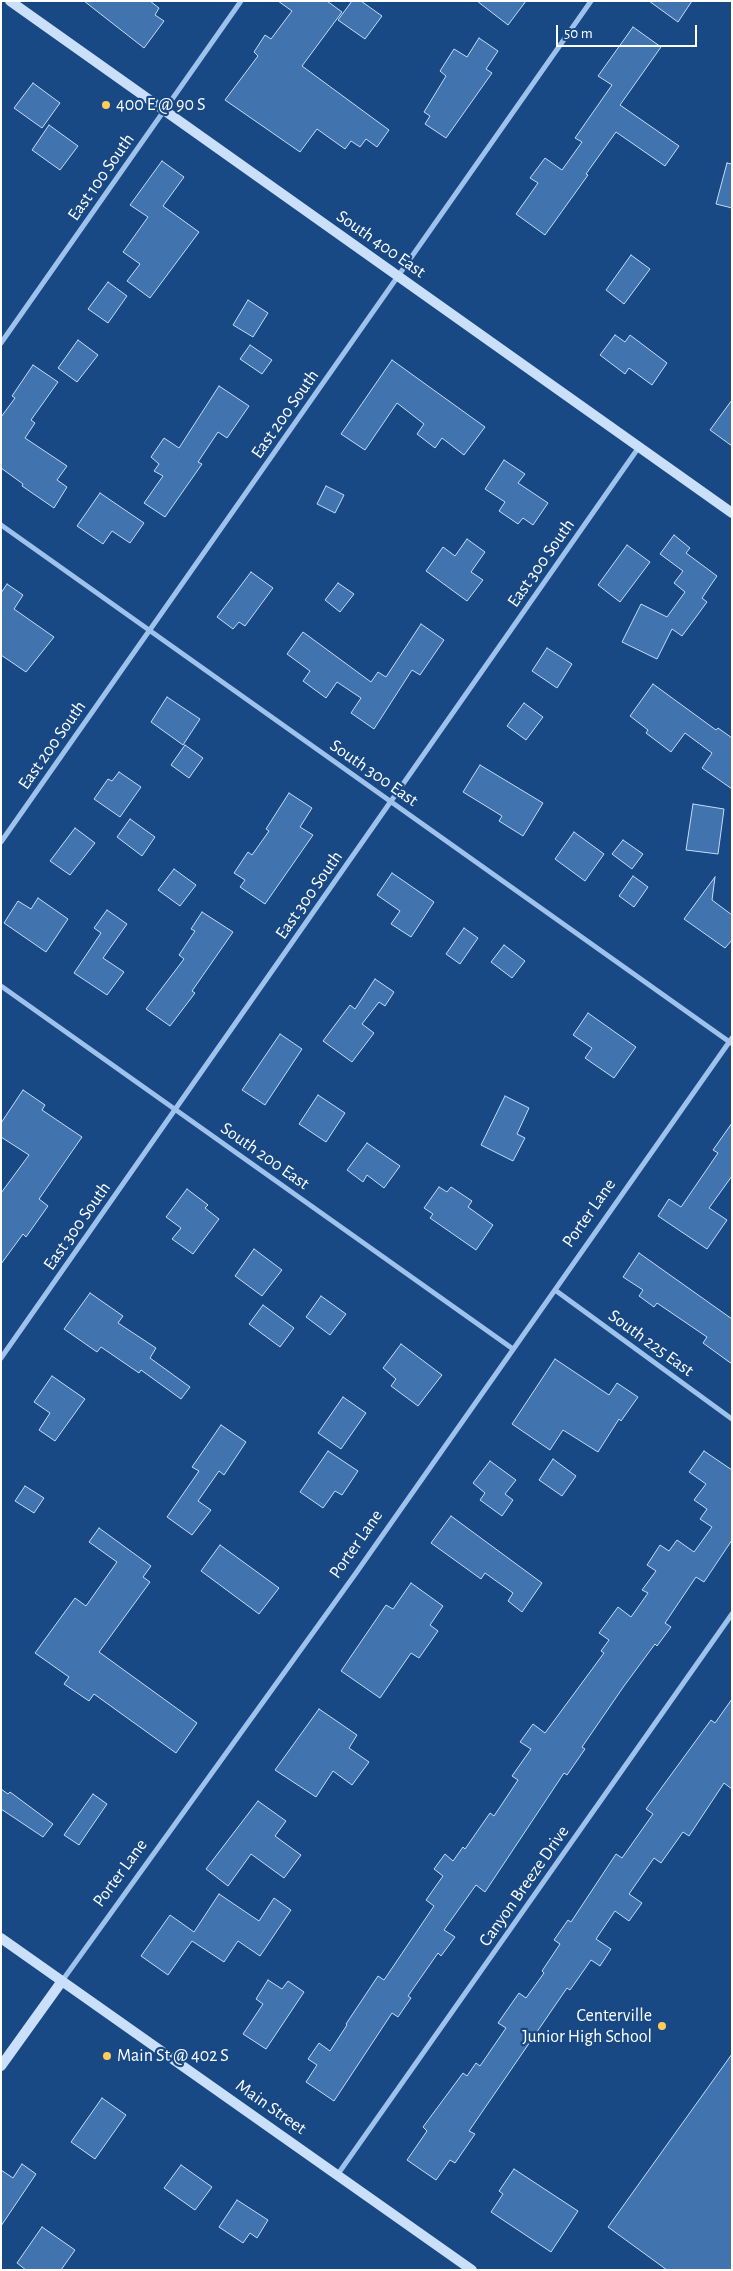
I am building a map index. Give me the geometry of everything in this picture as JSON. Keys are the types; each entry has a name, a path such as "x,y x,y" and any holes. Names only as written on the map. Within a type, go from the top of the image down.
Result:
{"street":[{"name":"South 400 East","path":"10,1 732,513"},
{"name":"East 100 South","path":"1,343 241,1"},
{"name":"East 200 South","path":"1,842 591,1"},
{"name":"East 300 South","path":"1,1358 639,446"},
{"name":"South 300 East","path":"1,525 731,1041"},
{"name":"South 200 East","path":"1,986 513,1349"},
{"name":"Porter Lane","path":"1,2066 356,1573 731,1041"},
{"name":"South 225 East","path":"554,1290 732,1419"},
{"name":"Canyon Breeze Drive","path":"338,2174 732,1614"},
{"name":"Main Street","path":"1,1938 472,2270"}],"building":[{"path":"84,1 150,1 159,8 155,15 164,21 144,48"},
{"path":"278,1 327,1 342,12 302,66 389,130 377,147 366,139 360,147 351,141 345,149 317,129 300,152 225,100 258,56 254,52 265,35 271,39 292,11"},
{"path":"352,1 361,1 382,16 365,39 338,20"},
{"path":"477,1 526,1 508,25"},
{"path":"649,1 692,1 678,22"},
{"path":"633,27 661,47 620,105 679,146 665,166 616,132 545,235 516,214 538,183 530,178 545,158 562,170 582,142 575,138 612,85 598,76"},
{"path":"479,38 498,51 486,69 492,73 446,138 425,124 430,116 424,112 446,76 440,71 454,49 467,57"},
{"path":"33,83 60,103 42,128 14,108"},
{"path":"49,125 78,146 60,170 32,150"},
{"path":"162,161 184,177 163,206 199,232 150,298 127,281 140,264 123,252 148,217 130,205"},
{"path":"727,163 732,164 732,208 716,204"},
{"path":"631,255 650,269 624,304 606,290"},
{"path":"108,282 127,296 108,323 88,309"},
{"path":"248,300 268,313 253,337 233,325"},
{"path":"615,335 625,342 630,335 667,363 652,385 629,368 625,374 600,355"},
{"path":"78,340 98,355 77,382 58,368"},
{"path":"250,345 272,360 262,374 240,359"},
{"path":"392,360 485,427 464,455 442,438 435,448 417,434 424,424 397,403 365,450 341,434"},
{"path":"33,365 58,382 31,420 35,423 25,438 67,466 57,480 67,487 54,508 22,486 23,484 1,468 1,417 15,398 12,396"},
{"path":"219,386 249,406 227,438 218,432 198,462 202,464 165,517 144,503 163,476 154,471 159,464 151,457 164,438 179,448"},
{"path":"732,400 732,446 710,430"},
{"path":"504,460 525,474 518,483 548,503 533,525 523,518 518,524 499,511 505,502 485,489"},
{"path":"326,486 344,495 335,513 317,504"},
{"path":"100,493 144,523 130,543 112,531 103,544 77,526"},
{"path":"674,535 690,548 686,553 717,576 702,598 707,602 682,636 672,629 657,659 622,642 641,604 667,617 685,592 674,583 683,571 660,554"},
{"path":"467,539 485,552 471,572 483,580 467,601 426,571 443,547 455,556"},
{"path":"627,545 650,562 620,602 598,585"},
{"path":"251,572 273,588 245,626 239,622 233,629 217,617"},
{"path":"338,583 354,594 340,612 325,600"},
{"path":"7,584 23,595 14,609 54,637 26,672 1,655 1,593"},
{"path":"421,624 444,640 420,675 412,670 374,729 351,713 361,698 337,682 326,698 303,681 310,671 287,654 303,632 371,682 378,672 386,677"},
{"path":"547,648 572,664 557,688 532,671"},
{"path":"653,684 716,730 718,728 732,738 732,789 702,768 712,753 685,733 671,752 646,733 648,730 630,716"},
{"path":"167,697 200,719 183,745 151,722"},
{"path":"524,703 543,717 526,740 507,726"},
{"path":"185,745 203,758 189,778 171,765"},
{"path":"480,765 543,803 523,836 499,821 502,816 463,792"},
{"path":"119,772 141,787 120,817 94,799 108,779 112,781"},
{"path":"289,793 312,808 300,827 313,835 265,904 240,887 245,880 234,873 248,852 252,855 269,831 266,829"},
{"path":"693,804 724,809 718,854 686,850"},
{"path":"130,819 155,837 142,856 117,837"},
{"path":"75,828 95,843 70,875 50,861"},
{"path":"574,832 604,854 585,881 555,859"},
{"path":"623,840 643,854 632,869 612,854"},
{"path":"174,869 196,885 180,906 158,890"},
{"path":"392,873 434,902 411,937 391,924 400,911 377,895"},
{"path":"633,876 648,887 634,907 619,896"},
{"path":"715,877 712,900 732,915 732,940 725,948 684,919"},
{"path":"38,898 68,919 46,952 4,923 18,901 31,909"},
{"path":"107,910 127,924 103,958 124,972 107,995 74,973 101,933 94,928"},
{"path":"202,912 233,932 192,991 195,993 170,1026 146,1009 184,959 179,955 195,931 191,929"},
{"path":"464,928 478,938 460,964 446,954"},
{"path":"504,945 525,961 512,978 491,962"},
{"path":"375,979 394,992 385,1006 379,1002 362,1024 374,1033 352,1062 323,1041 350,1005 355,1009"},
{"path":"588,1013 636,1047 614,1078 585,1058 592,1048 573,1035"},
{"path":"280,1034 302,1049 265,1105 242,1090"},
{"path":"23,1090 45,1105 42,1110 82,1137 39,1199 48,1206 26,1237 23,1234 1,1264 1,1193 29,1155 1,1137 1,1123"},
{"path":"318,1095 345,1113 326,1142 299,1124"},
{"path":"505,1096 529,1108 517,1134 525,1138 513,1161 481,1145"},
{"path":"732,1123 732,1176 709,1208 727,1220 707,1249 658,1216 669,1199 681,1207 718,1153 713,1150"},
{"path":"367,1143 400,1166 384,1188 367,1175 363,1182 347,1170"},
{"path":"439,1187 447,1192 451,1187 472,1201 468,1207 493,1225 476,1250 430,1218 433,1214 424,1208"},
{"path":"187,1189 208,1205 205,1208 219,1219 193,1254 172,1239 181,1228 166,1217"},
{"path":"254,1249 282,1270 262,1296 235,1276"},
{"path":"639,1253 732,1319 732,1364 703,1343 707,1337 657,1303 654,1307 639,1296 643,1290 623,1277"},
{"path":"90,1293 123,1316 118,1323 156,1348 150,1358 190,1387 181,1399 141,1370 139,1373 101,1347 97,1352 64,1329"},
{"path":"321,1296 346,1314 330,1335 306,1317"},
{"path":"263,1305 294,1328 280,1347 249,1324"},
{"path":"401,1344 442,1375 418,1406 391,1386 396,1379 383,1368"},
{"path":"555,1359 609,1395 617,1383 638,1397 621,1421 619,1419 598,1452 563,1430 550,1450 512,1424"},
{"path":"52,1376 85,1399 55,1441 39,1430 50,1413 34,1402"},
{"path":"343,1397 366,1413 341,1449 318,1433"},
{"path":"221,1425 246,1442 224,1475 219,1471 198,1501 211,1510 192,1535 167,1517 199,1471 192,1467"},
{"path":"328,1451 358,1471 342,1495 335,1491 323,1508 300,1492"},
{"path":"704,1451 732,1470 732,1540 704,1582 696,1577 665,1623 671,1627 657,1646 655,1644 624,1686 582,1747 585,1749 567,1775 564,1773 485,1892 476,1885 444,1930 455,1937 441,1956 438,1953 408,1996 411,1998 398,2017 392,2013 334,2101 306,2082 317,2065 308,2059 319,2043 330,2051 378,1976 384,1980 434,1906 426,1900 443,1876 434,1869 445,1854 453,1861 463,1847 465,1849 490,1813 494,1816 518,1780 512,1776 531,1749 520,1742 533,1724 545,1733 604,1653 601,1651 609,1640 599,1633 618,1607 631,1617 648,1593 642,1590 656,1571 647,1565 660,1545 669,1551 677,1540 694,1552 712,1527 700,1519 707,1509 694,1500 706,1484 689,1472"},
{"path":"553,1459 576,1476 562,1496 539,1480"},
{"path":"490,1461 516,1480 505,1494 513,1500 502,1516 480,1500 485,1493 473,1483"},
{"path":"25,1486 44,1498 34,1513 15,1501"},
{"path":"451,1516 542,1583 522,1612 508,1601 513,1593 485,1573 481,1579 431,1543"},
{"path":"99,1528 151,1566 143,1577 150,1582 99,1652 197,1723 176,1753 94,1694 89,1701 64,1684 69,1677 35,1653 75,1598 86,1606 117,1562 89,1542"},
{"path":"220,1545 279,1588 259,1614 201,1571"},
{"path":"411,1583 443,1606 430,1625 438,1631 419,1658 411,1653 380,1698 341,1671 386,1605 393,1609"},
{"path":"732,1699 732,1789 724,1783 689,1836 683,1832 661,1863 654,1858 629,1894 642,1903 629,1921 615,1911 596,1939 611,1949 600,1966 591,1960 570,1990 567,1988 469,2131 475,2134 455,2163 450,2160 436,2180 407,2160 427,2131 423,2127 463,2073 467,2076 476,2063 480,2066 506,2028 498,2023 519,1993 526,1998 544,1973 542,1971 560,1944 554,1940 568,1920 571,1922 616,1854 622,1858 653,1814 646,1809 711,1720 715,1723"},
{"path":"319,1709 357,1735 349,1748 369,1762 352,1785 333,1771 316,1797 275,1770"},
{"path":"1,1789 8,1794 10,1792 53,1824 43,1837 1,1809"},
{"path":"93,1794 107,1804 79,1845 64,1835"},
{"path":"258,1801 286,1821 275,1836 301,1855 284,1878 251,1854 228,1886 206,1869"},
{"path":"219,1894 259,1921 274,1898 291,1910 260,1956 238,1941 224,1962 192,1941 168,1975 141,1956 170,1915 194,1932"},
{"path":"268,1980 282,1989 288,1981 304,1992 266,2049 243,2034 263,2004 256,1999"},
{"path":"732,2054 732,2270 667,2270 608,2227"},
{"path":"102,2098 126,2115 95,2159 71,2142"},
{"path":"22,2164 36,2174 1,2226 1,2170 13,2178"},
{"path":"181,2165 212,2187 195,2210 164,2188"},
{"path":"514,2169 578,2211 551,2252 491,2212 503,2194 499,2191"},
{"path":"237,2200 268,2220 257,2238 250,2233 243,2243 219,2227"},
{"path":"42,2227 75,2250 61,2270 26,2270 17,2263"}],"place":[{"name":"400 E @ 90 S","path":"106,105"},
{"name":"Centerville Junior High School","path":"662,2026"},
{"name":"Main St @ 402 S","path":"107,2056"}]}
